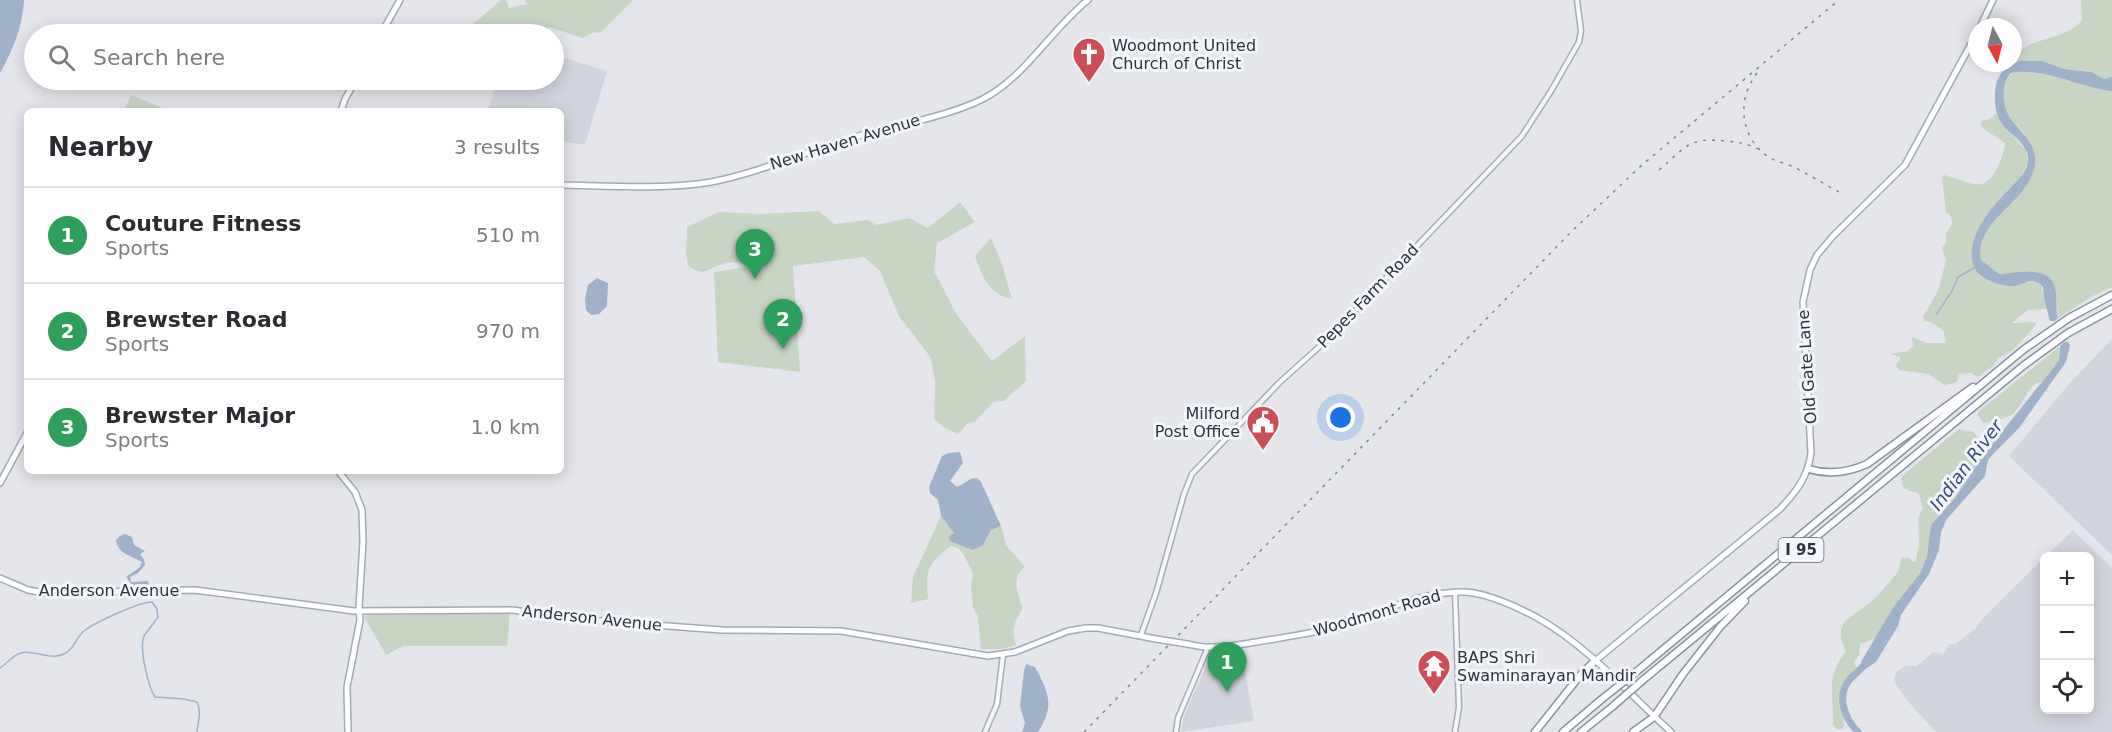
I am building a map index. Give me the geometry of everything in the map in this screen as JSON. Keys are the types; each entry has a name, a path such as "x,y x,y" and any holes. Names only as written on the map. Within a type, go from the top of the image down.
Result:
{"highway":[{"path":"1809,469 1819,472 1837,472 1859,467 1948,409 2057,326 2112,295"},
{"name":"I 95","path":"1581,732 2045,348 2112,309"},
{"name":"I 95","path":"1563,732 1948,409"},
{"path":"1633,732 1654,717 1683,674 1720,627 1798,552"},
{"path":"1535,732 1582,673 1595,661"}],"main road":[{"path":"387,24 400,0"},
{"name":"New Haven Avenue","path":"564,185 665,186 712,182 845,140 961,108 987,97 1015,77 1063,23 1088,0"},
{"path":"1984,18 1993,0"},
{"name":"Old Gate Lane","path":"1595,661 1780,509 1801,485 1809,469 1812,437 1803,302 1810,270 1817,255 1833,236 1905,165 1968,50"},
{"path":"342,108 350,90"},
{"path":"0,483 24,439"},
{"path":"340,474 355,492 362,510 363,542 360,620 347,687 348,732"},
{"name":"Anderson Avenue","path":"0,578 28,590 45,593 195,590 359,611 512,610 586,620 722,630 841,631 973,654 1003,655 1021,651 1068,631 1086,628 1098,628 1181,643"},
{"name":"Woodmont Road","path":"1181,643 1206,647 1238,645 1304,635 1334,628 1432,595 1455,592 1474,593 1491,597 1535,617 1561,634 1595,661 1671,732"}],"street":[{"name":"Pepes Farm Road","path":"1141,635 1192,474 1279,383 1330,337 1522,136 1579,42 1581,31 1577,0"},
{"path":"1455,592 1459,707 1455,732"},
{"path":"1176,732 1178,718 1206,652 1206,647"},
{"path":"985,732 997,704 1003,655"}],"shaded area":[{"path":"564,58 607,71 585,145 564,142 564,108 489,108 494,90 564,90"},
{"path":"2112,339 2112,555 2009,456 2068,385"},
{"path":"2073,530 2112,568 2112,732 1936,732 1896,685 1894,679 1897,671 1905,666 1917,666 1933,652 1944,654 1949,644 1955,644 1976,628 1982,619 2040,562 2040,714 2094,714 2094,552 2050,552"},
{"path":"1241,649 1254,721 1181,732 1185,714 1211,654"}],"green space":[{"path":"501,0 506,0 509,8 527,4 525,0 633,0 600,33 594,32 583,38 564,32 564,24 473,24"},
{"path":"2081,0 2112,0 2112,77 2104,79 2090,72 2064,69 2042,61 2022,64 2022,49 2067,32 2082,20"},
{"path":"2022,71 2038,73 2112,91 2112,287 2058,318 2056,291 2030,271 1999,274 1981,261 1984,236 1990,225 2032,177 2025,136 2009,116 2004,104 2005,83 2012,74"},
{"path":"131,95 162,108 125,108"},
{"path":"1996,113 2001,123 2026,150 2028,163 2021,177 2008,189 1981,223 1973,259 2013,286 2031,282 2039,284 2047,309 2028,310 2012,323 2035,322 2036,325 2014,349 1999,357 1994,365 1978,377 1971,373 1959,374 1957,382 1945,385 1928,374 1898,370 1896,365 1900,357 1890,354 1908,351 1913,346 1912,337 1927,343 1946,343 1943,330 1924,321 1923,317 1938,291 1946,260 1942,248 1952,224 1951,216 1946,212 1942,177 1944,175 1968,183 1981,184 1993,176 2002,157 2005,143 1984,129 1981,121 1990,119"},
{"path":"960,202 975,222 937,243 934,271 957,315 992,361 1025,336 1026,381 1004,401 993,402 975,422 968,423 958,434 934,419 935,382 931,358 899,316 880,271 864,257 793,266 800,372 718,362 714,272 766,264 734,262 703,272 694,270 688,266 687,227 719,212 762,214 819,211 834,224 868,220 876,225 909,218 928,228"},
{"path":"991,238 1002,264 1012,299 1004,297 987,284 975,256"},
{"path":"2059,347 2059,360 2042,382 2033,386 2015,412 2004,418 1983,423 1978,415 1979,411"},
{"path":"1959,429 1973,432 1988,449 1956,497 1931,525 1927,556 1921,572 1894,606 1877,638 1860,644 1859,655 1854,662 1859,674 1842,690 1844,728 1838,730 1833,725 1832,686 1835,669 1846,651 1841,639 1841,629 1845,621 1872,601 1888,584 1898,572 1902,557 1910,558 1912,562 1916,561 1919,543 1918,518 1923,508 1919,494 1906,490 1902,485 1902,476"},
{"path":"941,516 954,533 983,545 991,529 1001,526 1006,545 1025,567 1017,580 1017,591 1023,608 1014,626 1013,635 1016,645 1002,649 981,649 978,617 973,607 971,585 973,574 958,548 951,546 937,558 930,568 927,581 928,599 911,603 913,577"},
{"path":"510,613 507,646 403,646 386,655 364,617 367,615"}],"water":[{"path":"0,0 24,0 16,39 0,73"},
{"path":"2022,61 2042,61 2064,69 2091,72 2104,79 2112,77 2112,91 2100,89 2034,72 2022,72"},
{"path":"2022,72 2011,73 2008,77 2005,82 2004,100 2009,116 2033,149 2035,163 2032,177 2024,189 1986,233 1981,245 1981,260 1999,274 2032,272 2040,273 2052,280 2056,292 2058,318 2055,321 2050,321 2043,287 2036,282 2014,286 1997,284 1981,275 1974,267 1973,245 1980,225 2021,177 2028,161 2028,155 2022,144 2003,126 1997,114 1995,94 2002,73"},
{"path":"597,278 608,283 607,306 599,314 591,315 586,310 585,299 588,285"},
{"path":"2064,342 2070,345 2066,362 2019,428 1988,460 1985,476 1947,519 1941,532 1939,550 1929,574 1901,615 1898,626 1876,662 1864,670 1861,662 1894,606 1921,572 1927,556 1931,525 1956,497 1984,454 2059,360 2060,346"},
{"path":"960,452 963,463 950,481 957,487 977,478 1001,526 991,530 983,545 973,550 950,541 949,536 954,533 941,516 938,500 930,493 929,487 942,456"},
{"path":"125,534 132,537 134,545 145,551 140,554 145,565 138,573 130,577 131,582 148,581 150,588 146,584 132,585 126,577 139,568 142,562 126,554 117,545 116,540"},
{"path":"1026,664 1035,667 1047,692 1047,715 1038,732 1022,732 1025,723 1020,706"}],"waterway":[{"path":"1936,315 1952,291 1958,277 1976,267"},
{"path":"0,668 18,654 29,652 52,656 64,654 72,648 81,634 104,619 126,609 152,602 157,609 158,617 144,636 143,641 143,657 150,685 155,697 197,702 199,713 197,732"},
{"name":"Indian River","path":"1858,732 1846,713 1843,692 1850,679 1868,661"}],"railway":[{"path":"1084,732 1572,231 1642,165 1839,0"},
{"path":"1757,73 1750,84 1744,107 1744,118 1752,140 1770,158 1796,168 1841,193"},
{"path":"1659,170 1688,145 1695,142 1713,140 1738,142 1757,149"}],"place":[{"name":"Woodmont United Church of Christ","path":"1089,83"},
{"name":"Brewster Major","path":"755,279"},
{"name":"Brewster Road","path":"783,349"},
{"name":"Milford Post Office","path":"1263,451"},
{"name":"Couture Fitness","path":"1227,692"},
{"name":"BAPS Shri Swaminarayan Mandir","path":"1434,695"}]}
